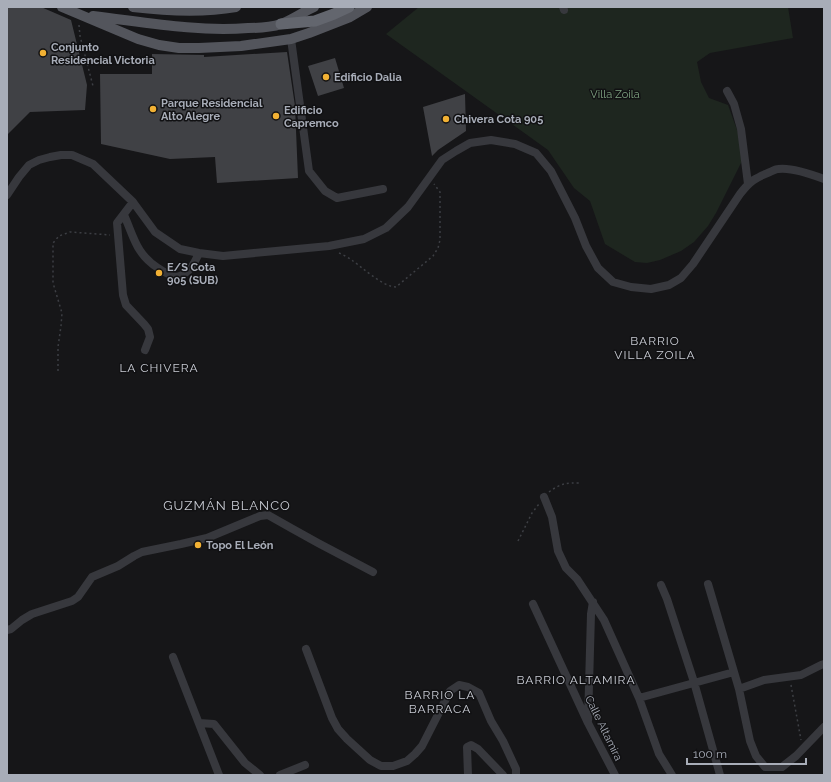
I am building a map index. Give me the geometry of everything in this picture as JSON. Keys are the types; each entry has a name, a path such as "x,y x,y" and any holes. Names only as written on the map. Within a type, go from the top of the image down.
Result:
{"highway":[{"path":"281,24 315,21 348,7"}],"main road":[{"path":"62,7 138,39 159,45 179,48 241,46 291,39 350,17 367,7"},
{"path":"133,7 178,10 223,9 236,7"},
{"path":"79,15 220,30 260,28 281,24 314,7"},
{"path":"331,24 341,18 348,7"}],"street":[{"path":"291,39 309,171 325,191 337,198 383,188"},
{"path":"727,91 734,104 741,129 748,184"},
{"path":"7,195 29,165 50,157 72,155 94,164 133,202 155,232 180,249 223,256 329,246 364,239 386,228 408,207 442,160 470,143 491,140 515,144 536,153 551,171 575,218 586,246 598,268 613,282 631,287 650,289 669,285 681,278 693,264 740,194 748,184 758,177 778,169 794,170 824,179"},
{"path":"133,202 117,223 118,236 123,295 126,305 148,329 150,337 145,350"},
{"path":"124,215 139,251 166,274 178,277 184,275 193,267 199,253"},
{"path":"544,497 552,517 558,551 566,568 577,579 604,620 639,698 659,754 672,775"},
{"path":"7,630 11,629 32,614 72,601 78,597 92,577 118,566 142,552 207,538 260,516 268,515 373,572"},
{"path":"708,584 739,689 750,741 756,756 765,767 782,771 824,727"},
{"path":"661,585 694,682 720,775"},
{"path":"588,723 591,614 593,602"},
{"name":"Calle Altamira","path":"533,604 588,723 615,775"},
{"path":"306,649 332,718 338,729 370,760 382,766 393,766 407,761 416,754 422,746 450,690 459,685 468,687 479,693 491,721 503,741 516,769 516,775"},
{"path":"173,657 219,775"},
{"path":"739,689 764,680 801,675 824,664"},
{"path":"639,698 734,672"},
{"path":"199,723 214,724 245,763 260,775"},
{"path":"468,775 467,747 471,746 478,749 503,775"},
{"path":"245,763 250,775"},
{"path":"280,775 305,765"}],"path":[{"path":"79,15 80,36 94,86"},
{"path":"329,246 352,260 375,278 392,287 396,287 433,256 438,248 440,240 440,192 429,178"},
{"path":"58,371 58,347 62,313 53,283 53,243 60,236 70,232 118,236"},
{"path":"789,677 803,749"}],"green space":[{"name":"Villa Zoila","path":"419,7 788,7 793,38 710,53 697,62 701,82 709,98 728,105 741,141 741,163 716,213 708,226 694,242 681,251 660,260 647,263 635,262 605,244 590,201 574,188 548,150 386,34"}],"building":[{"name":"Conjunto Residencial Victoria","path":"7,7 41,7 71,20 87,85 85,110 30,112 7,135"},
{"path":"287,52 295,106 298,178 217,183 215,157 170,159 101,144 100,74 152,74 152,54 204,55 204,57"},
{"name":"Edificio Dalia","path":"335,58 344,88 318,96 308,66"},
{"name":"Chivera Cota 905","path":"465,94 466,131 438,150 432,156 423,107"}],"place":[{"name":"Conjunto Residencial Victoria","path":"43,53"},
{"name":"Edificio Dalia","path":"326,77"},
{"name":"Parque Residencial Alto Alegre","path":"153,109"},
{"name":"Edificio Capremco","path":"276,116"},
{"name":"Chivera Cota 905","path":"446,119"},
{"name":"E/S Cota 905 (SUB)","path":"159,273"},
{"name":"Topo El León","path":"198,545"}],"district":[{"name":"BARRIO VILLA ZOILA","path":"655,348"},
{"name":"LA CHIVERA","path":"159,368"},
{"name":"GUZMÁN BLANCO","path":"227,505"},
{"name":"BARRIO ALTAMIRA","path":"576,680"},
{"name":"BARRIO LA BARRACA","path":"440,702"}]}
